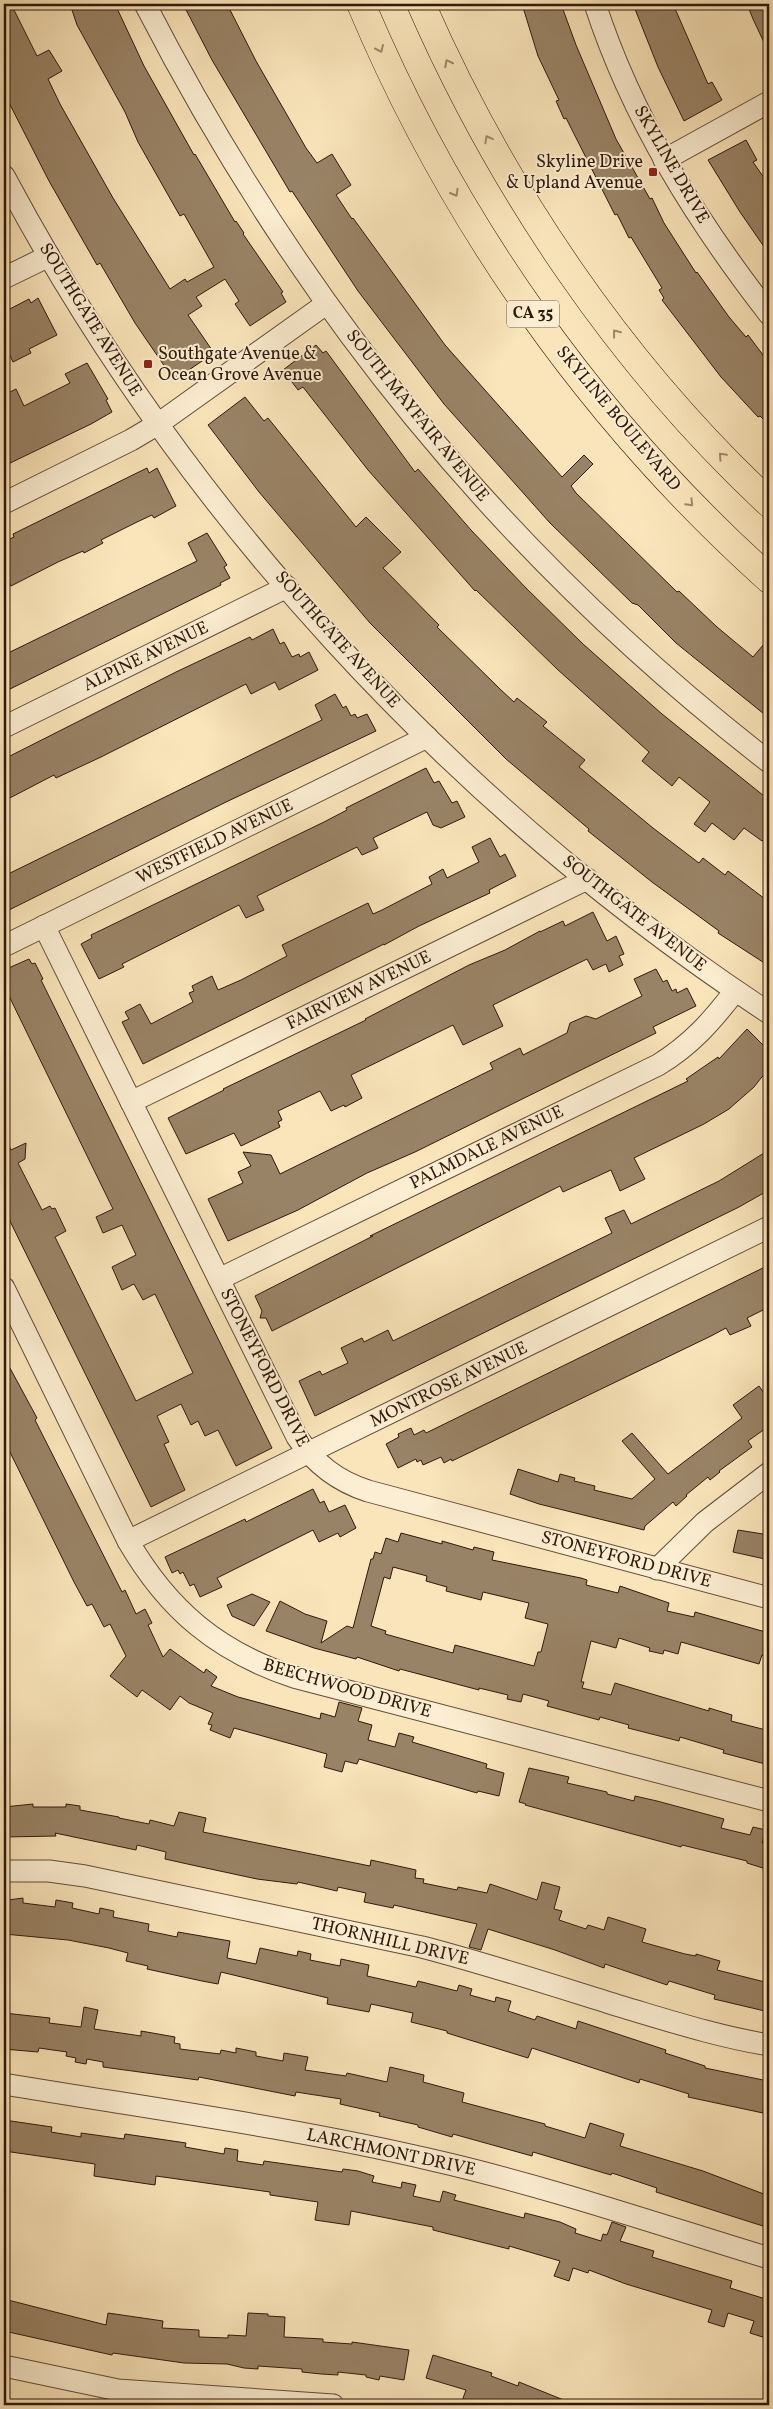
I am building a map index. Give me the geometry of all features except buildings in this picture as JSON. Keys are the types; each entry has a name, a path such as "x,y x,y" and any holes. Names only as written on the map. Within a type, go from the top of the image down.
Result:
{"main road":[{"name":"SKYLINE BOULEVARD","path":"361,4 392,74 436,160 486,244 534,315 591,391 646,456 718,532 769,579"},
{"path":"421,4 458,83 499,158 571,272 653,379 704,437 769,503"}],"street":[{"name":"SOUTH MAYFAIR AVENUE","path":"145,4 242,179 326,304 416,422 512,531 562,581 655,668 769,762"},
{"name":"SKYLINE DRIVE","path":"595,4 619,70 664,160 716,242 769,314"},
{"path":"664,160 769,102"},
{"name":"SOUTHGATE AVENUE","path":"4,176 49,256 158,424 287,587 329,635 427,737 529,831 588,880 735,990 769,1013"},
{"path":"4,278 49,256"},
{"path":"4,503 131,440 158,424 326,304"},
{"name":"ALPINE AVENUE","path":"4,727 287,587"},
{"name":"WESTFIELD AVENUE","path":"4,946 427,737"},
{"name":"FAIRVIEW AVENUE","path":"132,1102 588,880"},
{"name":"STONEYFORD DRIVE","path":"44,926 297,1437 308,1454 321,1467 352,1486 769,1598"},
{"name":"PALMDALE AVENUE","path":"219,1279 658,1065 696,1038 713,1020 735,990"},
{"name":"MONTROSE AVENUE","path":"128,1541 769,1227"},
{"name":"BEECHWOOD DRIVE","path":"4,1288 128,1541 160,1590 180,1610 222,1644 267,1668 769,1801"},
{"path":"657,1568 705,1522 769,1473"},
{"name":"THORNHILL DRIVE","path":"4,1871 49,1871 85,1876 422,1947 472,1960 691,2027 738,2040 769,2045"},
{"name":"LARCHMONT DRIVE","path":"4,2084 280,2129 432,2160 581,2200 769,2258"},
{"path":"4,2366 118,2390 333,2405"}],"place":[{"name":"Skyline Drive & Upland Avenue","path":"653,172"},
{"name":"Southgate Avenue & Ocean Grove Avenue","path":"148,364"}]}
